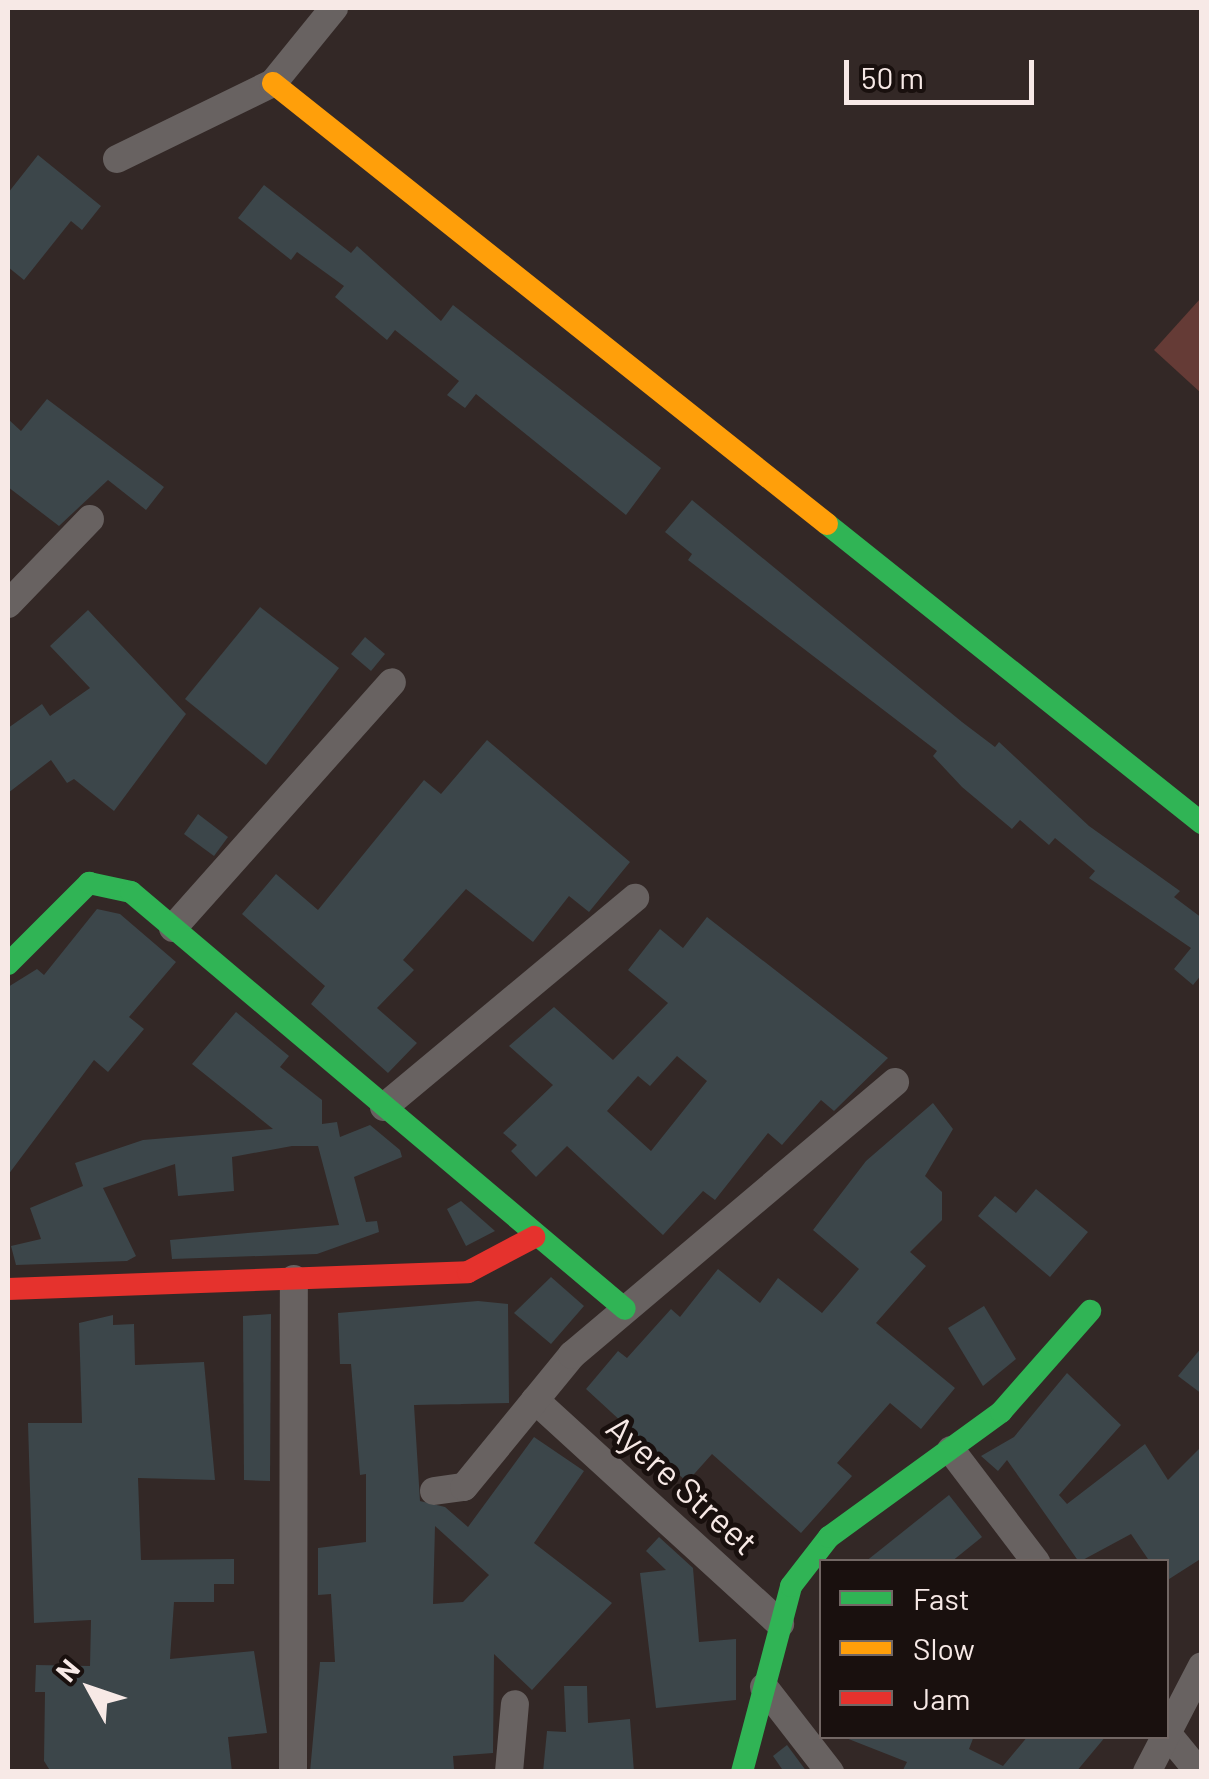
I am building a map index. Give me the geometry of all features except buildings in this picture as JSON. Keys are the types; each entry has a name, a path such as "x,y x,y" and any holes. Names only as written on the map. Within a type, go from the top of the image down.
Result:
{"street":[{"path":"116,159 273,83 334,8"},
{"path":"273,83 1202,823"},
{"path":"8,604 90,519"},
{"path":"174,928 392,682"},
{"path":"8,964 89,884 131,892 534,1237 625,1309"},
{"path":"384,1107 635,898"},
{"path":"434,1491 464,1487 535,1400 625,1309 895,1082"},
{"path":"8,1289 468,1272 534,1237"},
{"path":"293,1772 294,1279"},
{"path":"742,1772 791,1586 829,1538 910,1471 951,1450 1001,1412 1090,1311"},
{"name":"Ayere Street","path":"535,1400 780,1624"},
{"path":"951,1450 1034,1559"},
{"path":"1169,1730 1202,1666"},
{"path":"764,1687 830,1772"},
{"path":"509,1772 515,1704"},
{"path":"1169,1736 1200,1772"},
{"path":"1147,1772 1164,1739"}],"shaded area":[{"path":"1202,300 1201,393 1154,350"}],"traffic: fast":[{"path":"827,524 1202,823"},
{"path":"8,964 89,883 131,892 625,1309"},
{"path":"742,1772 791,1586 829,1537 1001,1412 1090,1311"}],"traffic: slow":[{"path":"273,83 827,524"}],"traffic: jam":[{"path":"8,1289 468,1272 534,1237"}]}
